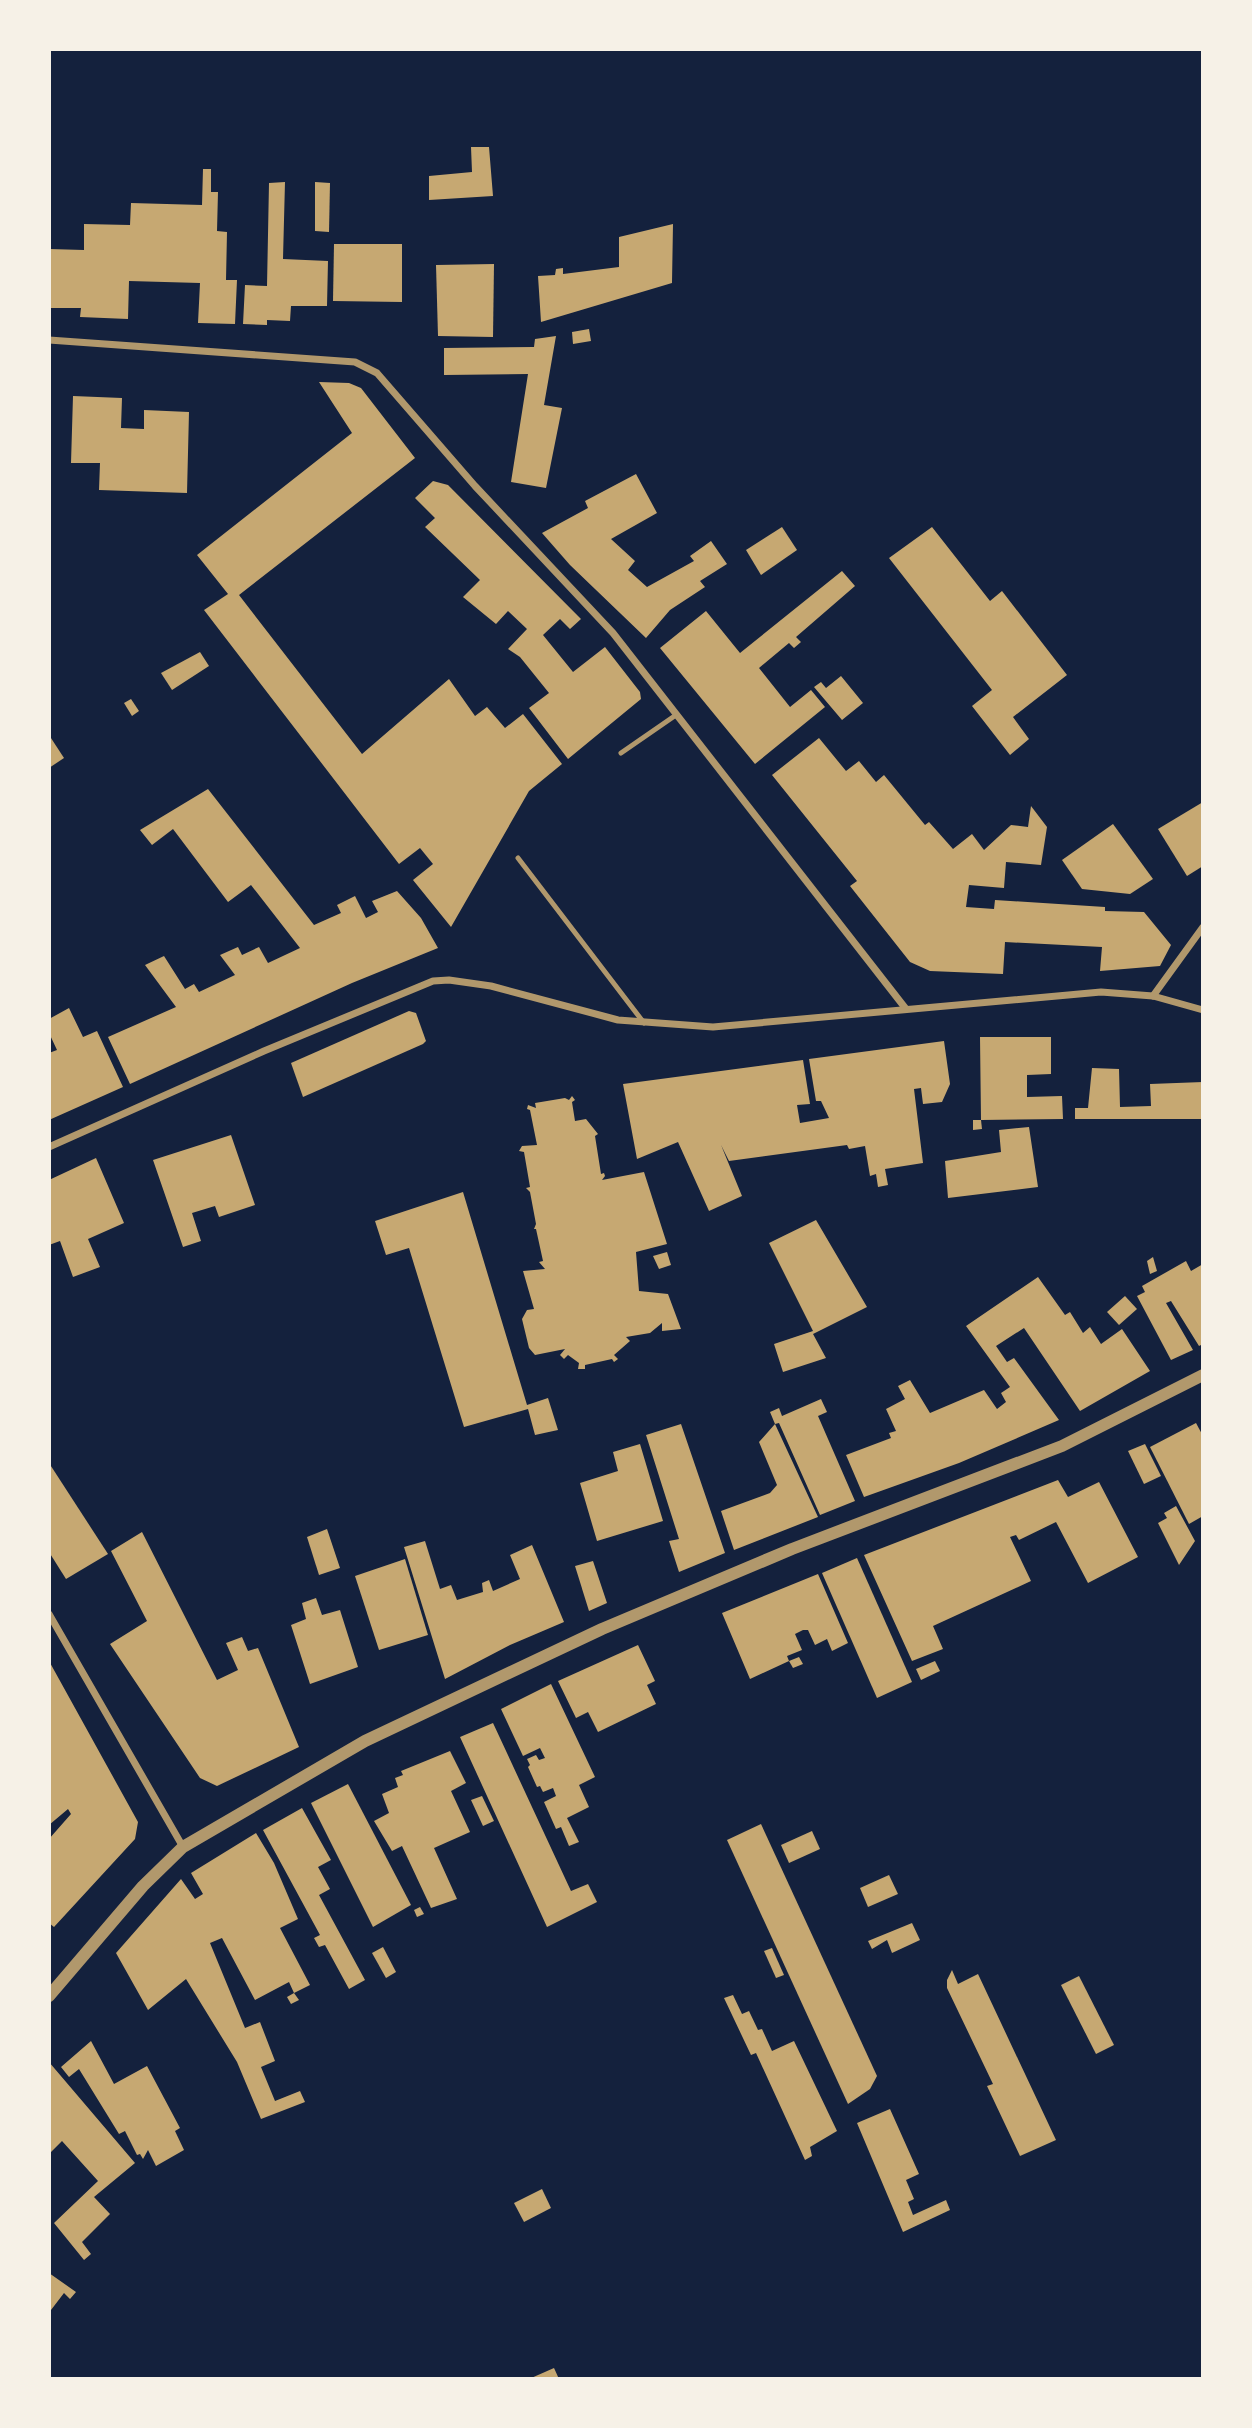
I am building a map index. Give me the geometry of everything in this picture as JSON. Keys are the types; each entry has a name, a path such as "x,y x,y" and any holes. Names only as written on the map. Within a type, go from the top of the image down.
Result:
{"street":[{"path":"49,340 355,362 366,366 387,382 475,486 594,611 906,1009"},
{"path":"1153,996 1203,927"},
{"path":"49,1147 264,1051 433,981 449,979 491,986 601,1016 644,1023 724,1027 1101,992 1153,996 1203,1010"},
{"path":"49,1996 135,1895 183,1847 365,1741 603,1629 780,1554 1062,1446 1203,1375"},
{"path":"49,1614 183,1847"}],"lane":[{"path":"621,753 676,715"},
{"path":"518,858 644,1023"}],"building":[{"path":"471,147 489,147 493,196 429,200 429,176 472,172"},
{"path":"203,169 211,169 211,192 218,192 217,231 227,232 226,280 237,280 235,324 198,323 200,283 129,281 128,319 80,317 81,308 49,308 49,249 84,250 84,224 130,225 131,203 202,205"},
{"path":"285,182 283,259 328,261 327,306 291,306 290,321 267,320 267,325 243,324 245,285 267,286 269,183"},
{"path":"315,182 330,183 329,232 315,231"},
{"path":"673,224 672,283 541,322 538,276 555,275 556,269 563,268 563,274 619,267 619,237"},
{"path":"334,244 402,244 402,302 333,301"},
{"path":"494,264 493,337 438,336 436,265"},
{"path":"589,329 591,341 573,344 572,332"},
{"path":"556,336 544,405 562,408 546,488 511,482 528,374 444,375 444,348 534,347 535,339"},
{"path":"319,382 349,383 361,388 415,458 239,595 362,754 449,679 475,716 487,707 505,728 523,714 562,764 529,791 451,927 413,880 433,864 420,848 399,864 204,610 228,594 197,555 352,433"},
{"path":"73,396 122,398 121,428 144,429 144,410 189,412 187,493 99,490 100,463 71,463"},
{"path":"636,474 657,513 611,539 635,561 628,570 647,587 694,561 690,556 711,541 727,564 700,581 705,587 670,610 646,638 570,565 542,533 588,508 585,501"},
{"path":"433,481 448,485 581,619 570,629 560,619 543,635 573,672 605,647 640,692 641,699 568,759 529,708 549,693 520,657 508,649 527,629 508,611 496,624 463,597 480,580 425,527 435,518 415,498"},
{"path":"782,527 797,550 761,575 746,550"},
{"path":"932,527 990,601 1002,591 1067,675 1013,717 1029,739 1010,755 972,706 992,690 889,558"},
{"path":"842,571 855,586 796,637 801,642 794,648 789,643 759,668 790,707 811,690 825,707 755,764 660,648 706,611 740,653"},
{"path":"200,652 209,666 172,690 161,673"},
{"path":"841,676 863,703 842,720 814,687 821,682 826,688"},
{"path":"131,699 139,711 132,716 124,703"},
{"path":"49,735 64,758 49,768"},
{"path":"819,738 846,771 859,761 876,782 884,775 925,825 929,822 953,849 972,834 984,850 1011,825 1028,827 1031,806 1047,827 1041,865 1006,862 1004,888 969,885 966,907 994,909 995,900 1105,907 1105,911 1144,912 1171,945 1160,966 1100,971 1102,947 1005,942 1003,974 930,971 910,962 850,886 857,881 772,775"},
{"path":"208,789 314,925 341,913 337,905 355,896 366,918 378,912 372,901 397,891 421,918 438,948 352,983 130,1084 108,1037 176,1007 145,965 164,956 185,989 194,984 199,992 235,975 220,955 238,947 242,955 259,947 268,963 300,948 251,885 228,902 173,829 152,845 140,830"},
{"path":"1203,802 1203,866 1187,876 1158,829"},
{"path":"1113,824 1153,879 1130,894 1082,889 1062,860"},
{"path":"69,1008 83,1037 97,1031 123,1087 49,1120 49,1053 57,1050 49,1033 49,1019"},
{"path":"409,1011 416,1013 426,1041 423,1044 303,1097 291,1063"},
{"path":"980,1037 1051,1037 1051,1074 1027,1075 1027,1097 1062,1096 1063,1119 981,1120"},
{"path":"944,1041 950,1084 942,1102 923,1104 921,1088 914,1089 923,1163 885,1169 888,1185 878,1187 876,1174 870,1176 865,1146 849,1149 847,1145 729,1161 721,1145 742,1196 709,1211 678,1142 637,1159 623,1084 803,1060 810,1104 797,1105 800,1123 829,1118 821,1101 816,1101 809,1059"},
{"path":"1092,1068 1119,1069 1120,1107 1151,1106 1150,1084 1203,1082 1203,1119 1075,1119 1075,1108 1088,1108"},
{"path":"572,1096 575,1100 572,1102 575,1121 586,1119 598,1134 595,1136 601,1174 604,1173 605,1176 602,1180 644,1172 667,1244 636,1252 639,1291 668,1294 681,1329 662,1331 662,1323 650,1333 626,1337 630,1341 614,1355 618,1359 614,1362 612,1359 585,1365 585,1369 578,1369 579,1363 568,1355 564,1359 560,1355 565,1349 535,1355 529,1348 522,1319 527,1310 534,1309 523,1271 545,1269 539,1262 543,1261 534,1229 536,1224 530,1192 526,1188 530,1187 524,1152 519,1151 522,1146 537,1145 530,1110 527,1109 528,1105 536,1108 535,1103 565,1098 569,1100"},
{"path":"973,1120 981,1120 982,1129 973,1130"},
{"path":"1029,1127 1038,1187 948,1198 945,1161 1001,1152 999,1130"},
{"path":"231,1135 255,1205 219,1217 215,1206 192,1213 201,1241 183,1247 153,1160"},
{"path":"96,1158 124,1223 88,1239 100,1267 73,1277 60,1241 49,1245 49,1180"},
{"path":"463,1192 527,1405 548,1398 558,1430 535,1435 528,1409 464,1427 409,1248 386,1255 375,1221"},
{"path":"816,1220 867,1307 813,1334 826,1358 783,1372 774,1344 813,1331 769,1243"},
{"path":"667,1252 671,1265 659,1269 653,1256"},
{"path":"1153,1257 1157,1271 1150,1274 1147,1261"},
{"path":"1186,1261 1191,1271 1203,1264 1203,1344 1199,1346 1171,1301 1166,1303 1193,1350 1171,1360 1137,1296 1145,1292 1142,1286"},
{"path":"1038,1277 1065,1315 1070,1312 1083,1333 1090,1327 1101,1344 1122,1329 1150,1371 1080,1411 1024,1328 996,1346 1007,1362 1014,1358 1059,1420 959,1463 864,1497 846,1455 891,1438 889,1433 896,1431 886,1409 905,1399 898,1386 910,1380 930,1413 984,1390 997,1409 1006,1402 1001,1393 1010,1387 966,1326"},
{"path":"1125,1296 1137,1309 1119,1325 1107,1312"},
{"path":"821,1399 827,1412 818,1416 855,1501 820,1515 779,1423 775,1424 770,1412 779,1408 782,1416"},
{"path":"1196,1423 1203,1436 1203,1516 1189,1524 1150,1447"},
{"path":"681,1424 725,1553 679,1572 669,1541 679,1539 646,1435"},
{"path":"775,1424 818,1517 734,1550 721,1511 770,1493 777,1485 759,1442"},
{"path":"640,1444 663,1521 597,1541 580,1483 618,1471 613,1452"},
{"path":"1145,1444 1161,1476 1144,1484 1128,1451"},
{"path":"49,1463 108,1554 66,1579 49,1552"},
{"path":"1058,1480 1068,1497 1099,1482 1138,1557 1088,1583 1056,1522 1019,1540 1016,1535 1010,1537 1031,1581 933,1626 943,1649 912,1661 864,1555"},
{"path":"1176,1506 1195,1541 1179,1565 1158,1523 1167,1518 1164,1513"},
{"path":"327,1529 340,1568 319,1575 307,1537"},
{"path":"142,1532 217,1680 238,1670 226,1643 242,1637 248,1651 258,1648 299,1747 217,1786 200,1778 110,1644 147,1621 111,1551"},
{"path":"425,1541 440,1589 451,1585 457,1600 483,1592 482,1583 489,1580 493,1591 520,1579 510,1555 532,1545 564,1622 510,1645 445,1679 404,1547"},
{"path":"857,1558 912,1682 877,1698 822,1573"},
{"path":"405,1559 428,1635 379,1650 355,1576"},
{"path":"593,1561 607,1603 589,1611 575,1566"},
{"path":"818,1574 848,1643 832,1651 827,1639 815,1645 808,1630 803,1630 795,1634 802,1650 787,1656 789,1661 750,1679 722,1613"},
{"path":"316,1598 322,1615 340,1610 358,1667 310,1684 291,1625 306,1619 302,1603"},
{"path":"638,1645 655,1681 647,1685 656,1704 598,1732 588,1712 576,1718 558,1681"},
{"path":"799,1657 803,1664 793,1668 789,1661"},
{"path":"49,1661 138,1822 135,1839 54,1927 49,1923 49,1839 71,1814 68,1809 49,1825"},
{"path":"935,1661 940,1671 921,1680 916,1669"},
{"path":"551,1684 595,1777 579,1785 589,1807 567,1818 579,1842 569,1846 561,1827 556,1829 544,1802 556,1796 553,1788 543,1792 540,1786 537,1787 528,1767 530,1765 527,1759 536,1755 539,1760 545,1758 540,1748 523,1756 501,1709"},
{"path":"493,1723 571,1891 588,1884 597,1902 547,1927 460,1737"},
{"path":"450,1751 466,1783 451,1791 470,1832 434,1848 457,1899 431,1908 402,1846 392,1851 374,1821 389,1813 382,1794 398,1787 395,1778 403,1775 401,1771"},
{"path":"348,1784 411,1905 373,1927 311,1803"},
{"path":"482,1796 494,1821 483,1826 471,1800"},
{"path":"302,1808 331,1860 318,1867 330,1889 319,1895 365,1980 349,1989 325,1945 319,1947 314,1938 320,1935 263,1830"},
{"path":"761,1824 877,2076 870,2089 848,2104 727,1840"},
{"path":"812,1831 820,1849 789,1863 781,1845"},
{"path":"256,1833 274,1863 298,1919 280,1928 310,1985 294,1993 289,1982 255,2000 222,1938 210,1943 245,2028 260,2022 275,2061 261,2067 275,2101 300,2091 305,2102 261,2119 237,2062 186,1979 148,2010 116,1953 181,1879 195,1899 203,1894 191,1873"},
{"path":"889,1875 898,1894 868,1907 860,1888"},
{"path":"420,1907 424,1914 417,1917 414,1910"},
{"path":"912,1923 920,1940 892,1953 887,1940 872,1949 868,1941"},
{"path":"383,1947 396,1972 386,1978 372,1953"},
{"path":"772,1948 784,1975 776,1978 764,1951"},
{"path":"952,1970 958,1984 978,1974 1056,2140 1020,2156 987,2086 993,2084 947,1988 947,1980"},
{"path":"1079,1976 1114,2045 1096,2054 1061,1985"},
{"path":"294,1993 299,2000 291,2004 287,1997"},
{"path":"733,1995 742,2014 749,2011 758,2030 762,2029 772,2051 794,2041 837,2131 810,2147 812,2156 805,2160 756,2053 751,2055 724,1998"},
{"path":"91,2041 114,2084 147,2066 180,2128 175,2131 184,2150 156,2166 148,2150 143,2159 140,2154 137,2155 125,2131 119,2134 79,2069 69,2077 61,2067"},
{"path":"49,2062 135,2163 94,2197 110,2214 82,2242 91,2254 84,2260 54,2223 98,2181 62,2141 49,2154"},
{"path":"890,2109 919,2174 906,2180 914,2199 908,2202 913,2215 946,2200 950,2210 903,2232 857,2123"},
{"path":"542,2189 551,2208 524,2222 514,2203"},
{"path":"49,2273 76,2292 70,2299 64,2293 51,2310"},
{"path":"554,2368 559,2379 529,2379"}]}
